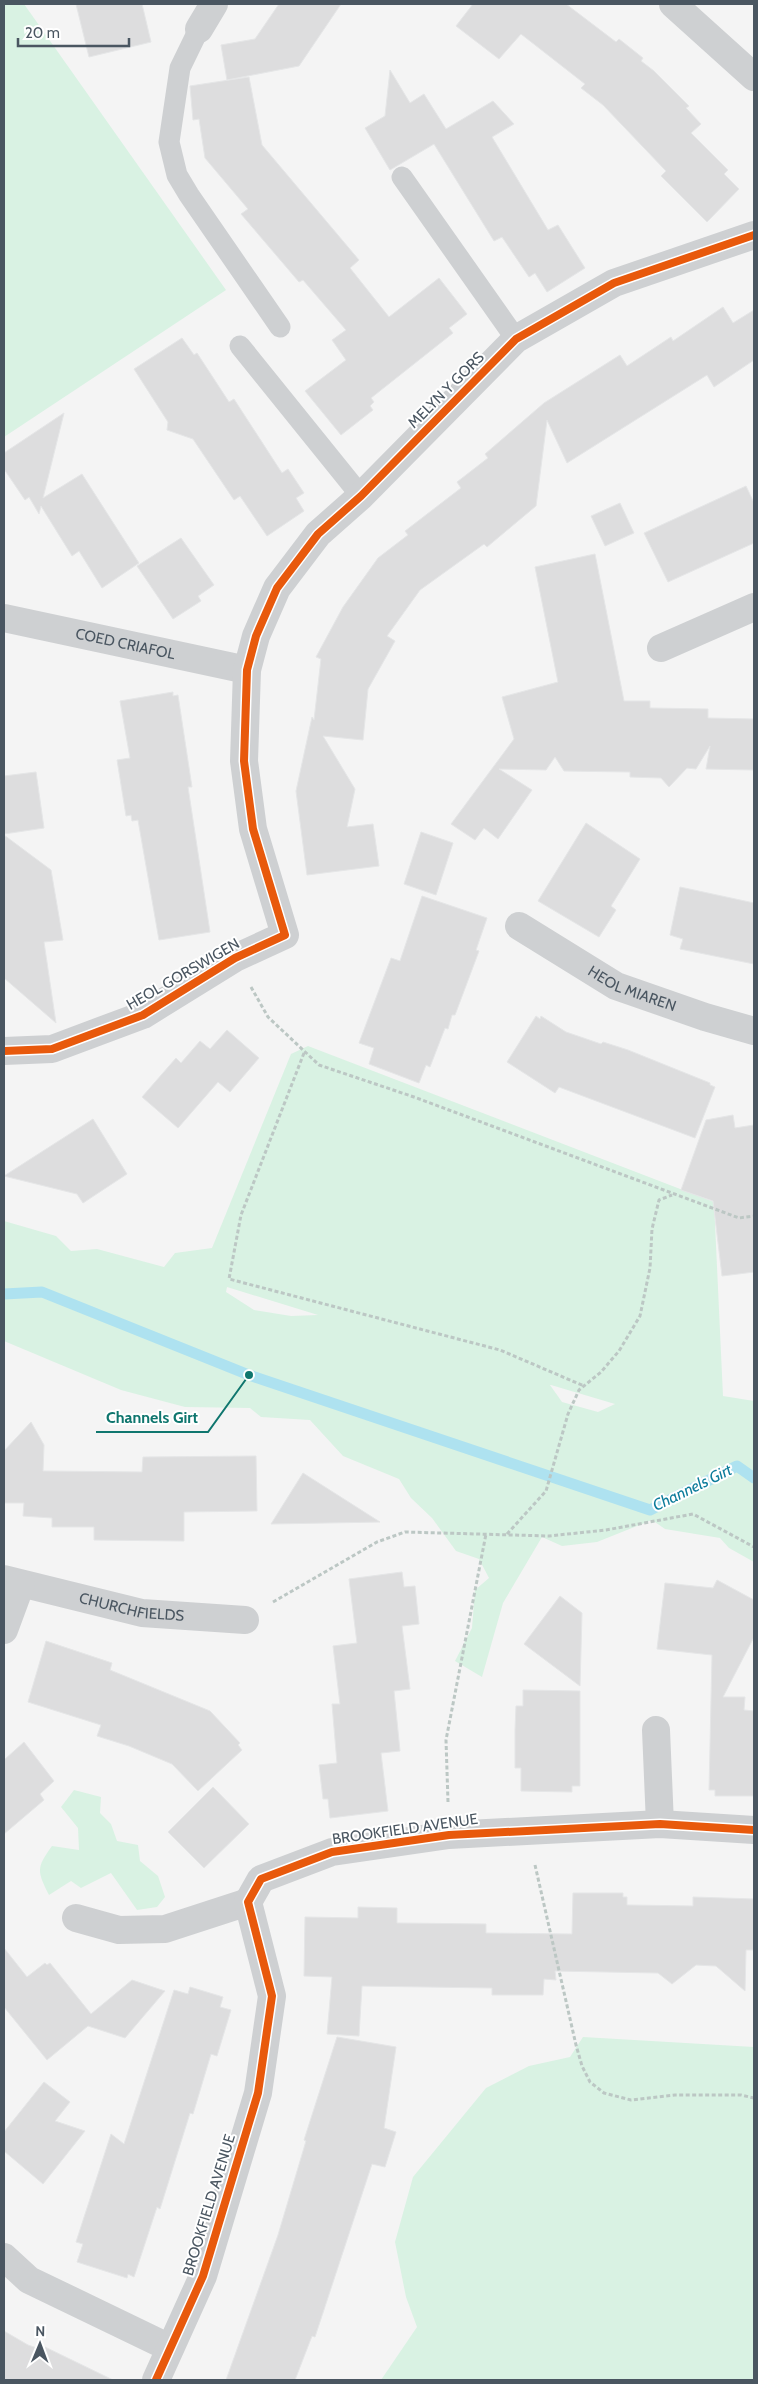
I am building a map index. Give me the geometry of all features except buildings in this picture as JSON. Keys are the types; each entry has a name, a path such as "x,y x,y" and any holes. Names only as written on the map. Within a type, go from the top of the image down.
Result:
{"street":[{"path":"199,29 214,4"},
{"path":"673,4 754,77"},
{"name":"MELYN Y GORS","path":"247,670 256,636 277,588 318,534 361,496 516,339 614,283 754,235"},
{"path":"661,648 754,607"},
{"name":"COED CRIAFOL","path":"4,618 247,670"},
{"name":"HEOL GORSWIGEN","path":"4,1051 52,1049 143,1015 235,958 285,935 253,829 244,761 247,670"},
{"name":"HEOL MIAREN","path":"519,926 616,986 705,1017 754,1031"},
{"name":"CHURCHFIELDS","path":"4,1630 13,1581 142,1613 245,1620"},
{"path":"656,1730 660,1824"},
{"name":"BROOKFIELD AVENUE","path":"156,2380 203,2276 258,2093 272,1996 248,1902 261,1879 332,1852 449,1835 660,1824 754,1830"},
{"path":"76,1918 119,1930 165,1929 248,1902"},
{"path":"4,2257 30,2280 170,2348"}],"lane":[{"path":"199,29 180,68 169,142 171,156 177,175 189,195 280,327"},
{"path":"402,177 516,339"},
{"path":"240,346 361,496"}],"path":[{"path":"235,958 268,1017 304,1054 319,1066 414,1098 739,1218 754,1216"},
{"path":"304,1054 241,1215 229,1279 500,1350 584,1386"},
{"path":"506,1535 546,1491 568,1414 580,1390 601,1372 619,1351 640,1316 650,1268 652,1229 659,1200 673,1194"},
{"path":"245,1620 377,1542 405,1532 549,1536 606,1530 693,1514 754,1547"},
{"path":"449,1835 446,1740 486,1534"},
{"path":"526,1830 576,2045 582,2066 590,2082 604,2093 631,2100 675,2095 741,2095 754,2098"}],"green space":[{"path":"4,4 24,4 226,290 4,437"},
{"path":"308,1046 714,1202 723,1396 754,1401 754,1562 729,1548 720,1538 665,1529 652,1520 597,1542 562,1546 542,1537 503,1603 482,1677 455,1661 472,1628 475,1590 489,1578 479,1559 456,1551 432,1518 411,1498 399,1479 343,1456 310,1420 261,1417 250,1408 185,1407 121,1390 4,1341 4,1221 56,1236 71,1251 97,1249 164,1267 175,1253 212,1248 291,1054","holes":["227,1287 318,1315 291,1316 254,1310 226,1292","551,1385 615,1404 598,1412 562,1402"]},
{"path":"74,1790 101,1797 100,1813 111,1824 117,1841 138,1845 140,1861 158,1876 165,1897 157,1907 137,1910 111,1873 81,1888 71,1881 49,1895 40,1875 41,1865 47,1853 52,1846 79,1850 78,1828 61,1807"},
{"path":"583,2037 754,2047 754,2380 381,2380 417,2327 406,2297 395,2242 413,2177 486,2088 529,2066 570,2057"}],"waterway":[{"name":"Channels Girt","path":"4,1294 42,1292 249,1375 650,1510 737,1466 754,1478"}],"cycle path":[{"path":"4,1051 52,1049 143,1015 235,958 285,935 253,829 244,761 247,670 256,636 277,588 318,534 361,496 516,339 614,283 754,235"},
{"path":"156,2380 203,2276 258,2093 272,1996 248,1902 261,1879 332,1852 449,1835 660,1824 754,1830"}],"place":[{"name":"Channels Girt","path":"249,1375"}]}
